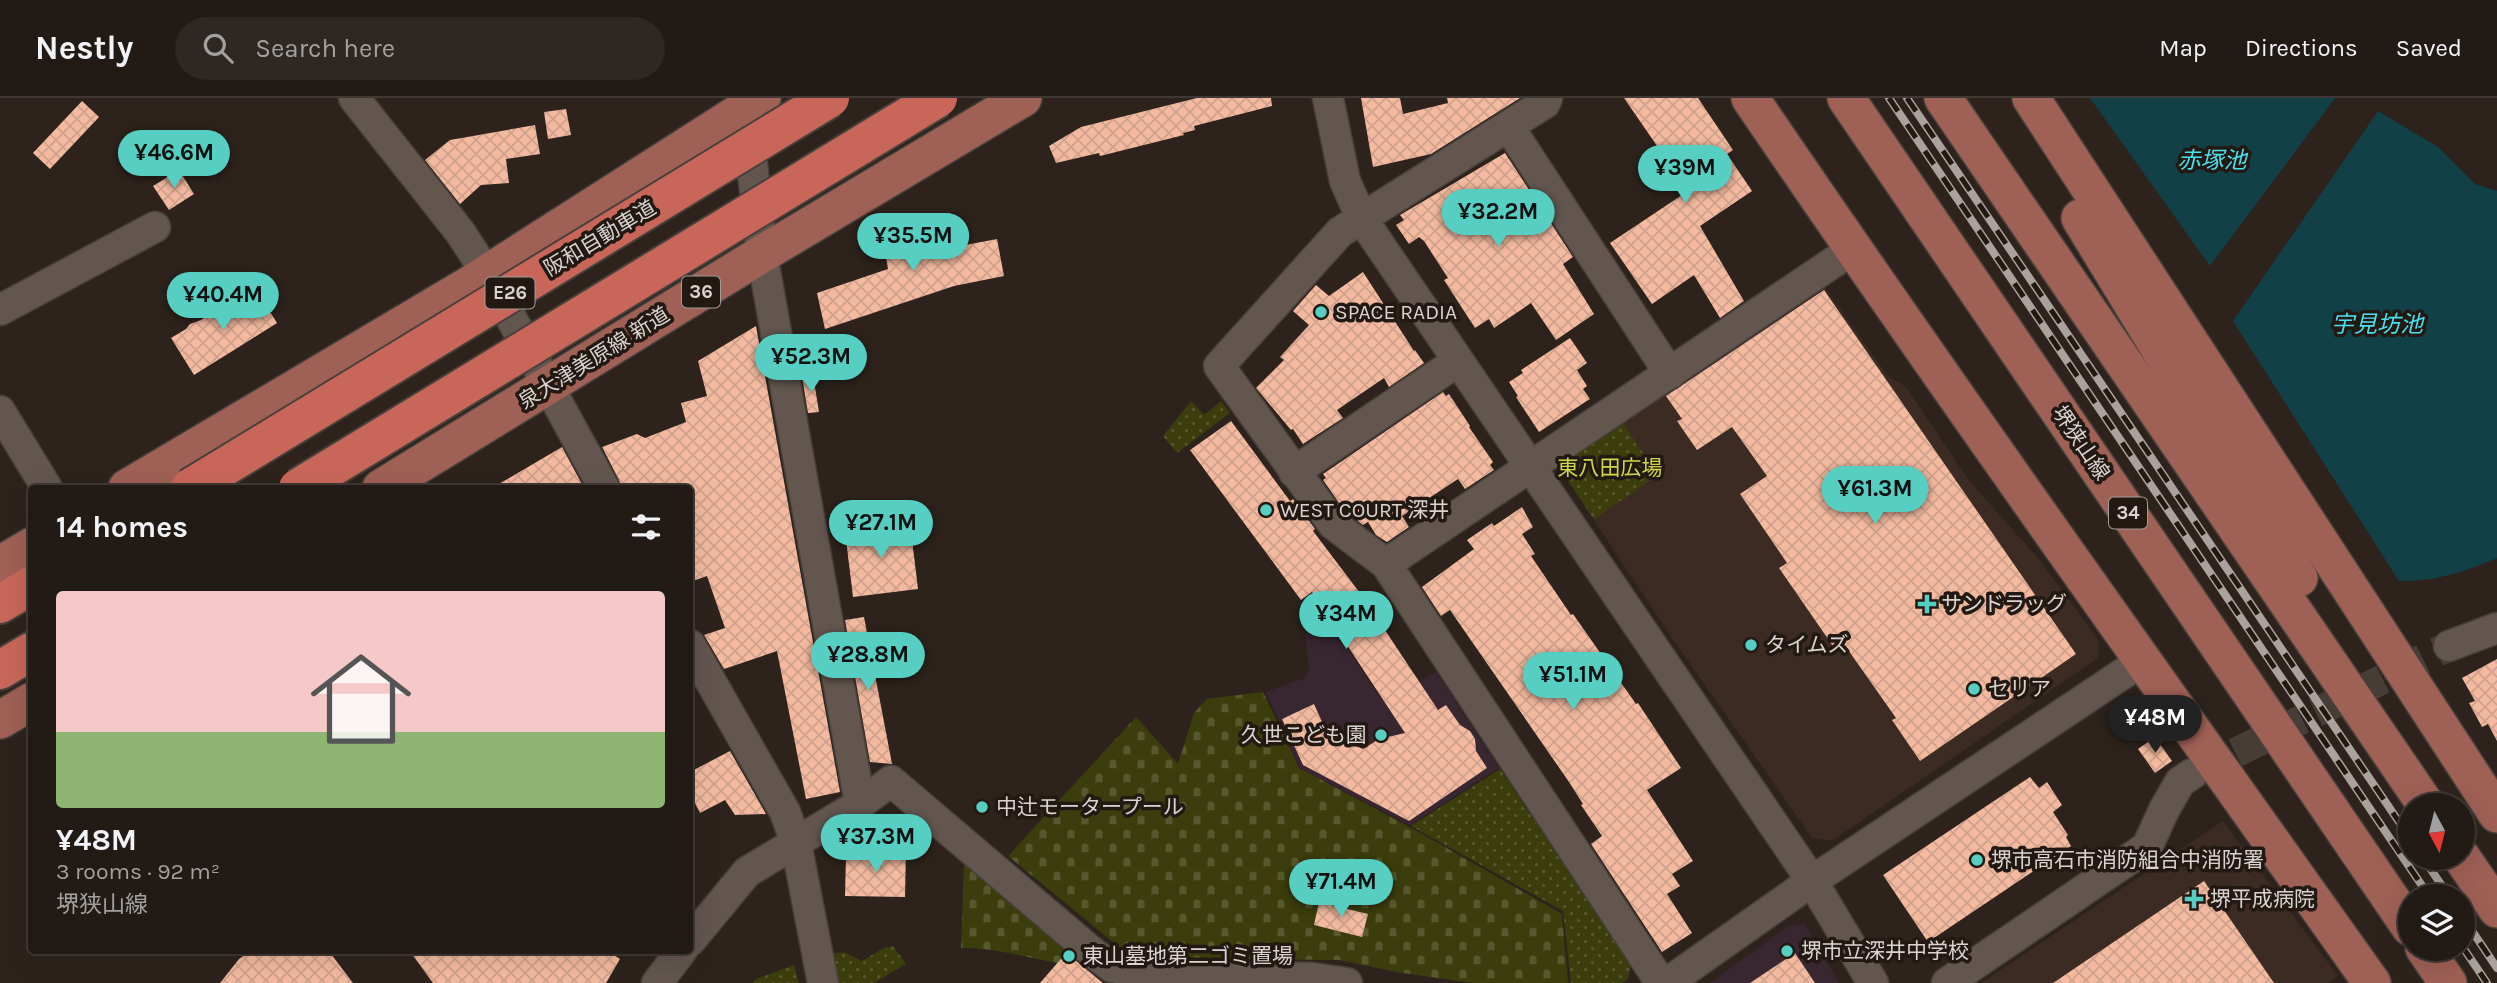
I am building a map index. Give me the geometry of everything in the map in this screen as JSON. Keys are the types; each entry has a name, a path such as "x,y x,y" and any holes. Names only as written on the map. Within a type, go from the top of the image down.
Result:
{"highway":[{"name":"阪和自動車道","path":"195,485 830,98"},
{"name":"E26","path":"303,485 938,98"},
{"path":"0,604 28,587"},
{"path":"0,670 28,653"}],"main road":[{"name":"泉大津美原線 新道","path":"386,485 762,254 1023,98"},
{"path":"1750,98 2142,661 2372,983"},
{"name":"堺狭山線","path":"1846,98 2398,909"},
{"path":"1942,98 2417,793"},
{"path":"2013,98 2068,198 2319,612 2419,793"},
{"path":"2031,98 2497,814"},
{"path":"132,485 466,287 751,102"},
{"path":"0,565 28,548"},
{"path":"0,720 28,703"},
{"path":"2470,870 2497,909"},
{"path":"2433,961 2448,983"}],"street":[{"path":"354,98 460,232 486,272 602,485"},
{"path":"1328,98 1345,181 1362,219 1812,881 1873,983"},
{"path":"1547,98 1545,103 1509,127 1340,232 1219,366 1333,524 1386,564 1661,983"},
{"path":"751,102 762,254 860,804"},
{"path":"1509,127 1670,374"},
{"path":"0,310 155,227"},
{"path":"1386,564 1853,249"},
{"path":"1294,472 1458,361"},
{"path":"0,411 45,485"},
{"path":"2449,646 2497,628"},
{"path":"693,650 785,812 796,844 823,983"},
{"path":"1667,983 1812,881 2142,661"},
{"path":"1947,983 2147,847 2180,782 2192,774"},
{"path":"693,937 747,872 860,804 891,781 1112,967 1153,975 1313,978 1347,983"},
{"path":"657,983 678,954"}],"shaded area":[{"path":"1824,286 1887,375 1906,387 1968,479 2042,563 2099,641 2098,658 1832,841 1812,838 1672,638 1564,475 1565,460"},
{"name":"久世こども園","path":"1322,611 1383,702 1436,671 1499,768 1410,825 1299,768 1266,692 1305,678 1309,667 1305,635 1315,617"},
{"name":"堺平成病院","path":"2223,821 2338,976 2328,983 1981,983"},
{"name":"堺市立深井中学校","path":"1805,924 1839,983 1710,983 1788,926"}],"green space":[{"path":"1191,401 1204,415 1221,401 1230,413 1177,453 1163,436"},
{"name":"東八田広場","path":"1622,422 1658,475 1594,519 1564,475 1565,460"},
{"path":"1263,692 1299,768 1417,831 1562,914 1568,983 1473,983 1396,972 1339,960 1177,958 1124,951 1008,856 1136,717 1178,764 1194,713 1207,699"},
{"path":"1500,769 1631,966 1628,979 1622,983 1571,983 1563,911 1411,826"},
{"path":"964,861 1081,960 1077,965 990,950 961,948"},
{"path":"893,946 906,964 874,983 837,983 830,954 844,952 862,961 884,948"},
{"path":"794,965 799,983 752,983 756,979"}],"water":[{"name":"赤塚池","path":"2090,98 2335,98 2210,266"},
{"name":"宇見坊池","path":"2378,111 2438,147 2475,184 2497,191 2497,558 2473,568 2424,580 2399,581 2233,321"}],"building":[{"path":"1197,98 1271,98 1272,106 1194,126 1195,130 1183,133 1184,135 1100,156 1099,153 1056,163 1049,146 1081,127"},
{"path":"1361,98 1400,98 1403,114 1448,103 1447,98 1520,98 1431,154 1373,167"},
{"path":"1624,98 1698,98 1733,150 1727,154 1752,191 1700,226 1744,301 1720,318 1694,275 1652,304 1610,243 1688,191"},
{"path":"82,101 99,117 50,169 33,153"},
{"path":"566,109 571,135 548,139 544,112"},
{"path":"535,125 540,154 506,159 509,183 481,185 460,204 425,160 450,140"},
{"path":"1505,153 1573,257 1563,264 1594,314 1556,340 1531,303 1494,328 1489,319 1475,328 1444,280 1448,278 1424,241 1419,237 1409,244 1396,225 1404,220 1400,215"},
{"path":"179,170 194,194 169,210 153,186"},
{"path":"950,213 955,247 997,239 1004,276 954,286 825,329 817,293 888,269 886,257 897,239 936,217"},
{"path":"1363,272 1424,363 1389,387 1384,378 1337,410 1343,418 1303,444 1256,388 1284,360 1280,357 1309,325 1293,311 1316,285 1329,296"},
{"path":"1824,290 2076,654 1920,761 1892,720 1896,718 1846,647 1837,652 1779,568 1787,563 1740,494 1767,476 1732,427 1697,450 1677,421 1682,419 1666,396"},
{"path":"245,292 252,303 261,297 277,323 194,375 171,338 218,309 223,302 231,301"},
{"path":"756,326 840,792 806,799 777,651 724,669 704,635 725,628 707,576 693,581 693,485 620,485 602,447 637,434 645,438 686,422 681,403 707,396 698,361"},
{"path":"1570,338 1587,363 1577,370 1587,386 1583,389 1590,399 1539,432 1509,382 1523,373 1521,370"},
{"path":"813,375 819,412 808,413 802,377"},
{"path":"1443,392 1446,396 1449,394 1470,426 1493,462 1490,465 1494,470 1465,489 1458,479 1402,516 1409,527 1387,542 1376,535 1368,522 1363,525 1358,521 1348,507 1344,510 1323,480 1326,478 1323,474"},
{"path":"1231,421 1290,501 1293,499 1315,529 1313,531 1363,597 1438,710 1446,705 1460,725 1470,731 1475,739 1476,751 1487,768 1409,821 1303,765 1282,719 1314,704 1328,735 1363,749 1379,739 1405,733 1312,592 1301,600 1190,450"},
{"path":"562,447 582,485 497,485"},
{"path":"1522,507 1533,527 1522,534 1535,554 1531,556 1571,615 1573,614 1636,704 1638,703 1681,768 1647,790 1693,861 1672,874 1680,886 1667,894 1692,933 1662,952 1591,844 1602,836 1569,782 1450,610 1441,616 1422,587 1474,549 1467,540"},
{"path":"910,523 918,589 853,597 845,531"},
{"path":"864,617 892,764 870,762 845,620"},
{"path":"2497,659 2497,741 2488,724 2482,727 2469,703 2475,701 2462,678"},
{"path":"2155,737 2172,761 2155,773 2138,749"},
{"path":"730,751 766,814 735,815 725,800 700,813 693,799 693,770"},
{"name":"堺市高石市消防組合中消防署","path":"2030,777 2039,788 2047,782 2062,805 2053,812 2068,835 2066,837 2071,846 1928,942 1883,875"},
{"path":"870,849 906,850 905,897 845,896 846,855 869,855"},
{"path":"2204,881 2274,983 2053,983"},
{"path":"1319,902 1368,914 1362,937 1314,925"},
{"path":"1066,953 1081,965 1103,983 1040,983"},
{"path":"1795,953 1815,983 1750,983"},
{"path":"246,954 331,954 353,983 220,983"},
{"path":"412,954 612,954 620,959 606,983 433,983"}],"tunnel":[{"path":"2195,773 2449,646"}],"railway":[{"path":"1889,98 2421,884"},
{"path":"1907,98 2398,820"},
{"path":"2431,870 2441,884"},
{"path":"2475,935 2497,968"},
{"path":"2472,961 2487,983"}],"place":[{"name":"SPACE RADIA","path":"1321,312"},
{"name":"WEST COURT 深井","path":"1266,510"},
{"name":"サンドラッグ","path":"1927,604"},
{"name":"タイムズ","path":"1751,645"},
{"name":"セリア","path":"1974,689"},
{"name":"久世こども園","path":"1381,735"},
{"name":"中辻モータープール","path":"982,807"},
{"name":"堺市高石市消防組合中消防署","path":"1977,860"},
{"name":"堺平成病院","path":"2194,899"},
{"name":"堺市立深井中学校","path":"1787,951"},
{"name":"東山墓地第二ゴミ置場","path":"1069,956"}]}
